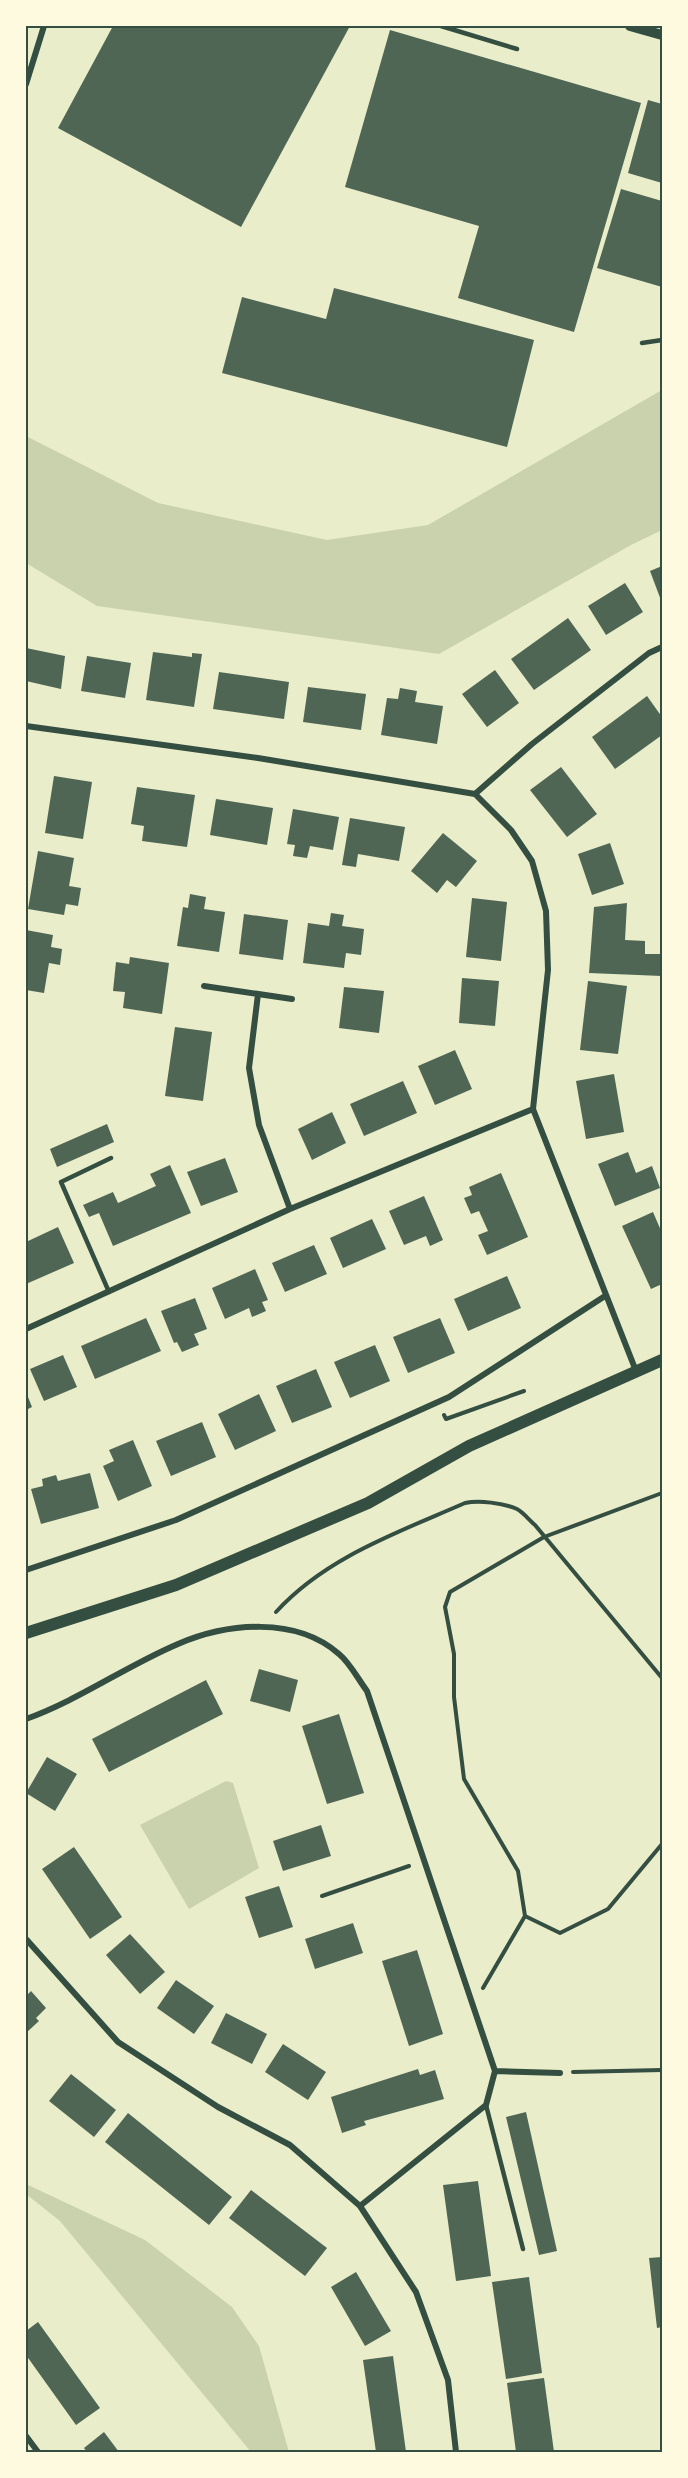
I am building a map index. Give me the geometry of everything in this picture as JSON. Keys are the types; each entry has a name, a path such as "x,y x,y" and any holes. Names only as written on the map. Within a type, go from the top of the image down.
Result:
{"main road":[{"path":"26,1633 176,1585 368,1503 469,1446 663,1360"}],"street":[{"path":"26,84 44,26"},
{"path":"630,26 663,35"},
{"path":"475,794 649,652 663,647"},
{"path":"26,726 258,758 475,794 511,830 532,861 546,912 548,969 533,1109 636,1371"},
{"path":"204,986 292,999"},
{"path":"258,994 249,1068 259,1125 290,1209"},
{"path":"26,1329 290,1209 533,1109"},
{"path":"26,1570 57,1562 176,1520 436,1402 605,1296"},
{"path":"26,1719 118,1676 177,1644 206,1635 263,1626 298,1632 320,1641 340,1654 367,1690 495,2071 486,2105 360,2206"},
{"path":"26,1939 118,2042 218,2107 290,2145 360,2206 416,2292 448,2380 456,2452"},
{"path":"495,2071 560,2073"},
{"path":"26,2436 38,2452"}],"lane":[{"path":"441,26 517,49"},
{"path":"642,343 663,340"},
{"path":"109,1292 61,1182 111,1158"},
{"path":"486,2105 523,2249"}],"path":[{"path":"436,1402 446,1419 524,1391"},
{"path":"474,2005 525,1916 518,1871 464,1779 454,1696 454,1654 445,1607 450,1592 544,1536 663,1493"},
{"path":"263,1626 291,1595 357,1550 474,1501 518,1509 544,1536 663,1678"},
{"path":"525,1916 560,1933 608,1909 663,1844"},
{"path":"322,1896 425,1861"},
{"path":"560,2073 663,2070"}],"green space":[{"path":"662,390 662,530 631,545 439,654 97,606 26,563 26,436 158,503 327,540 428,525"},
{"path":"226,1781 233,1783 259,1868 189,1909 140,1825"},
{"path":"26,2184 145,2240 232,2307 259,2346 289,2452 251,2452 60,2221 26,2194"}],"building":[{"path":"113,26 350,26 241,227 58,128"},
{"path":"390,30 641,103 574,332 458,298 479,226 345,187"},
{"path":"648,100 662,104 662,183 628,173"},
{"path":"621,189 662,201 662,287 597,268"},
{"path":"334,288 534,340 507,447 222,373 242,297 326,319"},
{"path":"662,566 662,603 650,571"},
{"path":"625,583 643,612 606,635 588,606"},
{"path":"568,618 591,650 534,690 511,659"},
{"path":"26,648 65,656 61,689 26,681"},
{"path":"153,652 192,657 192,653 202,654 194,707 146,700"},
{"path":"87,656 131,663 125,698 81,691"},
{"path":"495,670 519,703 487,727 462,694"},
{"path":"219,672 289,682 284,719 213,709"},
{"path":"308,687 366,694 361,730 303,722"},
{"path":"400,688 417,691 415,702 443,706 437,744 381,735 387,698 398,699"},
{"path":"647,696 662,717 662,735 615,769 592,737"},
{"path":"561,767 597,814 567,837 530,790"},
{"path":"54,776 92,782 83,839 45,833"},
{"path":"137,787 195,795 187,847 142,841 144,826 131,824"},
{"path":"216,799 273,808 267,845 210,835"},
{"path":"293,809 339,817 333,850 310,846 307,858 293,856 295,845 287,844"},
{"path":"350,818 405,827 399,861 358,854 356,867 342,865"},
{"path":"443,833 477,861 456,887 447,880 437,893 411,871"},
{"path":"610,843 624,884 592,895 578,854"},
{"path":"38,851 74,858 69,886 81,888 78,906 66,904 64,915 28,909"},
{"path":"190,894 206,897 204,909 225,912 219,952 177,946 183,907 188,908"},
{"path":"472,898 507,902 501,961 466,957"},
{"path":"627,903 625,940 645,941 645,954 660,954 662,976 589,973 594,907"},
{"path":"331,913 344,915 342,926 364,929 361,955 346,953 344,968 303,963 308,923 329,926"},
{"path":"244,914 288,920 283,960 239,954"},
{"path":"26,930 53,935 51,947 62,949 60,965 49,963 44,993 26,990"},
{"path":"130,957 169,963 162,1014 123,1008 125,992 113,991 116,962 129,964"},
{"path":"462,978 499,981 495,1026 459,1023"},
{"path":"588,981 627,986 618,1054 580,1050"},
{"path":"344,987 384,991 379,1033 339,1028"},
{"path":"175,1027 212,1032 203,1101 165,1096"},
{"path":"455,1050 472,1089 435,1105 418,1066"},
{"path":"614,1074 624,1132 586,1139 576,1081"},
{"path":"403,1081 417,1113 364,1136 350,1104"},
{"path":"332,1112 346,1143 312,1160 298,1129"},
{"path":"107,1124 114,1142 57,1167 50,1149"},
{"path":"628,1152 636,1173 652,1166 660,1188 615,1206 598,1164"},
{"path":"225,1158 238,1192 201,1206 187,1172"},
{"path":"170,1165 191,1213 113,1246 99,1213 89,1217 83,1205 113,1192 118,1203 156,1186 150,1174"},
{"path":"501,1173 528,1237 487,1255 478,1235 488,1231 479,1211 471,1214 464,1198 472,1195 469,1187"},
{"path":"424,1196 443,1240 430,1246 426,1236 404,1245 389,1211"},
{"path":"653,1212 662,1233 662,1284 651,1289 622,1226"},
{"path":"372,1219 386,1249 343,1268 330,1238"},
{"path":"58,1227 74,1263 26,1284 26,1242"},
{"path":"314,1245 327,1274 285,1292 272,1263"},
{"path":"255,1269 268,1300 262,1302 266,1311 252,1317 249,1308 225,1319 212,1288"},
{"path":"507,1276 521,1308 468,1331 454,1299"},
{"path":"195,1298 207,1329 194,1334 199,1345 182,1352 177,1342 174,1343 161,1311"},
{"path":"146,1318 161,1351 95,1379 81,1346"},
{"path":"440,1318 455,1353 408,1373 393,1337"},
{"path":"375,1345 390,1381 350,1398 334,1362"},
{"path":"63,1355 77,1387 44,1401 30,1369"},
{"path":"316,1369 332,1407 292,1423 276,1386"},
{"path":"26,1392 32,1407 26,1410"},
{"path":"259,1394 276,1431 235,1450 218,1414"},
{"path":"202,1422 216,1457 171,1476 156,1441"},
{"path":"133,1440 152,1486 118,1501 103,1466 114,1461 109,1450"},
{"path":"90,1473 99,1508 41,1524 31,1489 43,1486 42,1479 56,1475 58,1481"},
{"path":"259,1669 298,1680 290,1712 250,1701"},
{"path":"206,1680 223,1714 109,1772 92,1739"},
{"path":"339,1714 364,1793 327,1804 302,1726"},
{"path":"47,1757 77,1774 55,1811 26,1793"},
{"path":"321,1825 331,1856 283,1871 273,1841"},
{"path":"74,1847 122,1917 90,1939 42,1869"},
{"path":"279,1886 293,1927 259,1938 245,1897"},
{"path":"353,1923 363,1953 315,1969 305,1939"},
{"path":"130,1934 165,1972 140,1994 106,1955"},
{"path":"417,1950 443,2034 409,2046 382,1961"},
{"path":"176,1980 214,2006 194,2034 157,2008"},
{"path":"31,1991 46,2008 36,2018 39,2021 26,2033 26,1996"},
{"path":"226,2013 267,2034 252,2064 211,2043"},
{"path":"283,2044 326,2072 308,2100 265,2072"},
{"path":"418,2069 420,2075 435,2070 444,2099 364,2121 366,2125 342,2133 331,2097"},
{"path":"71,2074 116,2110 94,2137 49,2101"},
{"path":"526,2112 557,2251 539,2255 506,2117"},
{"path":"128,2113 232,2197 209,2225 105,2142"},
{"path":"478,2181 491,2276 456,2281 443,2185"},
{"path":"251,2190 327,2248 305,2276 229,2218"},
{"path":"662,2257 662,2327 657,2328 649,2258"},
{"path":"356,2272 391,2331 365,2346 331,2287"},
{"path":"529,2277 542,2373 506,2379 492,2282"},
{"path":"38,2322 100,2408 76,2425 26,2355 26,2331"},
{"path":"393,2356 406,2452 376,2452 363,2360"},
{"path":"544,2378 554,2452 516,2452 507,2383"},
{"path":"104,2432 119,2452 87,2452 84,2448"}]}
